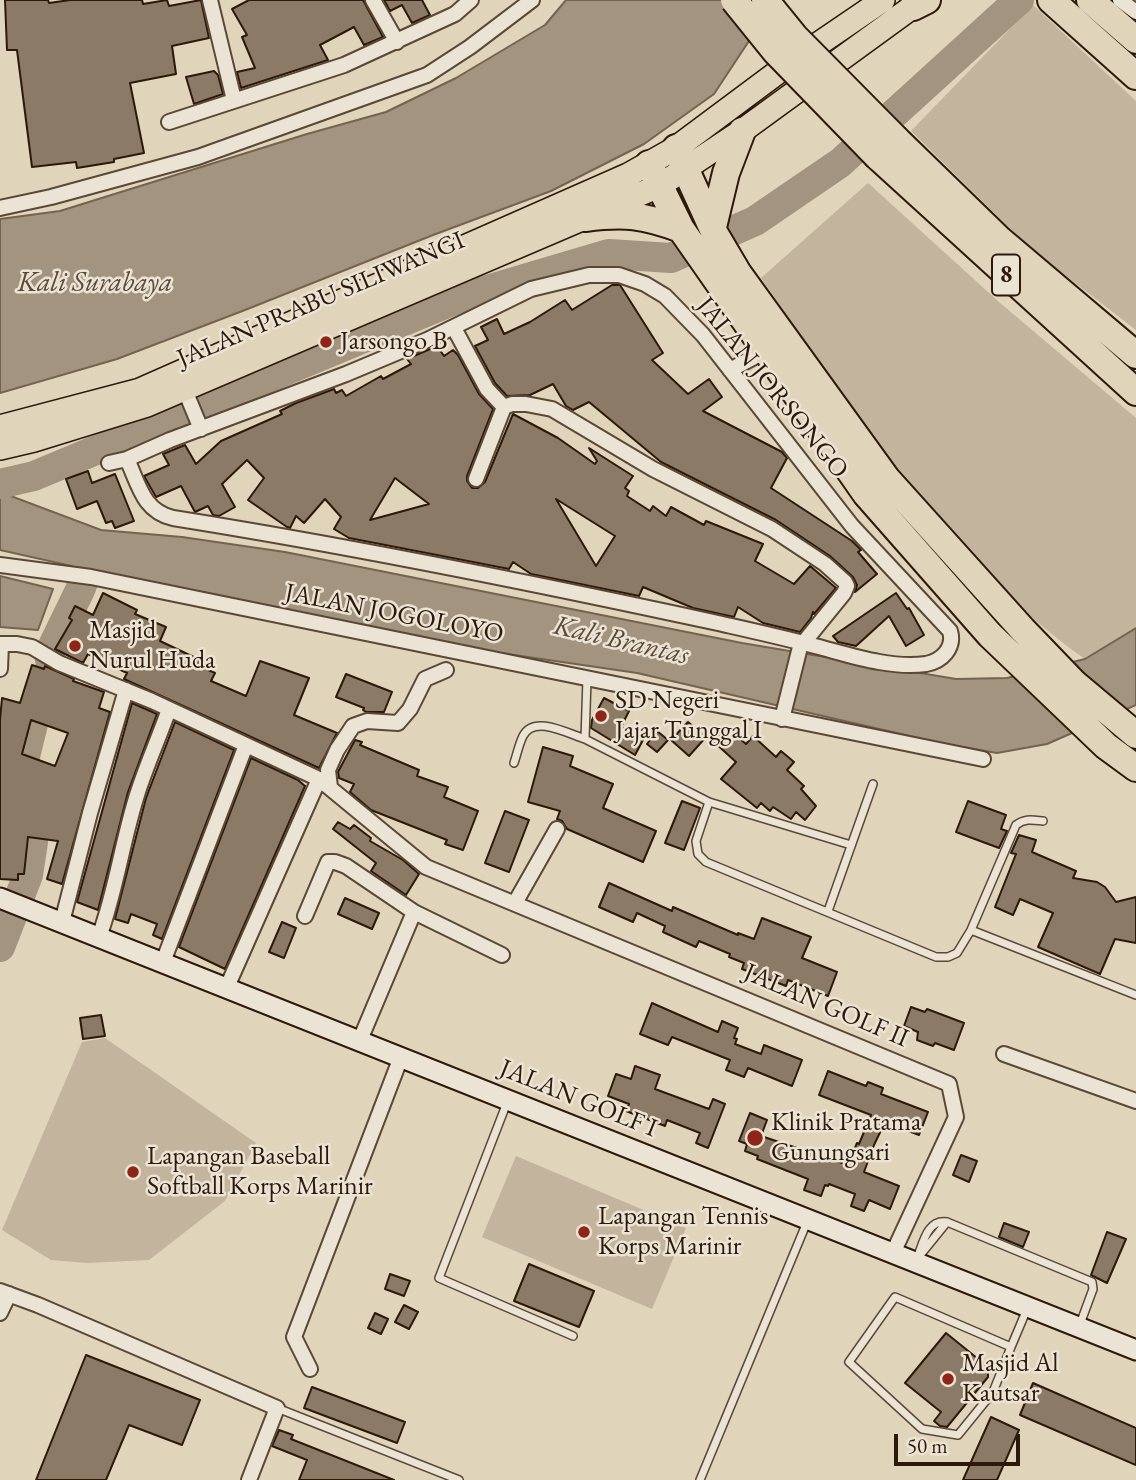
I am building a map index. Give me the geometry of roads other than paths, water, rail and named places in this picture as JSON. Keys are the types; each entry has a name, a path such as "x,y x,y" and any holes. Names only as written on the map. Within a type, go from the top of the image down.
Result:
{"highway":[{"name":"8","path":"734,0 776,52 1136,355"},
{"name":"8","path":"765,0 887,148 1136,392"},
{"path":"1051,0 1136,76"},
{"path":"1090,0 1136,40"},
{"path":"714,230 726,173 742,131"},
{"path":"680,160 714,230 726,276"},
{"path":"654,175 684,233 726,276 777,345 887,479 1074,683 1135,734"},
{"path":"584,218 627,214 643,216 684,233"},
{"path":"777,345 866,494 990,635 1106,746 1136,768"}],"main road":[{"path":"680,160 786,66 883,0"},
{"path":"654,175 742,131 921,2"},
{"name":"JALAN PRABU SILIWANGI","path":"0,448 147,405 185,390 584,218 654,175"},
{"name":"JALAN PRABU SILIWANGI","path":"0,428 141,390 566,204 654,175"},
{"name":"JALAN GOLF I","path":"11,902 1136,1350"}],"street":[{"path":"210,0 234,100"},
{"path":"373,0 397,42"},
{"path":"169,122 344,65 455,14 471,0"},
{"path":"0,208 198,158 427,75 470,47 532,0"},
{"path":"1120,0 1136,12"},
{"name":"JALAN JORSONGO","path":"110,463 128,459 200,427 346,374 454,328 531,289 589,275 619,275 645,284 665,296 703,335 852,526 950,631 952,639 951,646 940,659 927,664 859,657 801,645"},
{"path":"454,328 487,389 503,407"},
{"path":"730,370 777,345"},
{"path":"185,390 200,427"},
{"path":"503,407 526,404 552,409 653,469 772,529 845,582 846,589 801,645 783,715"},
{"path":"476,479 503,407"},
{"path":"128,459 146,501 161,515 312,541 718,623 801,645"},
{"name":"JALAN JOGOLOYO","path":"0,565 92,577 587,678 783,715 983,759"},
{"path":"0,644 0,669"},
{"name":"JALAN GOLF II","path":"0,644 26,645 41,651 58,663 169,709 324,783 426,867 949,1084 956,1117 893,1253"},
{"path":"227,987 324,783 337,750 354,726 367,721 398,723 410,709 425,679 446,670"},
{"path":"62,922 90,813 126,691"},
{"path":"99,937 109,910 115,874 137,795 169,709"},
{"path":"163,962 246,745"},
{"path":"515,903 557,829"},
{"path":"305,916 328,862 335,862 346,866 414,912 502,955"},
{"path":"360,1040 414,912"},
{"path":"1004,1054 1136,1101"},
{"path":"310,1369 294,1337 401,1057"},
{"path":"0,1312 4,1293 38,1305 277,1408 248,1480"}],"lane":[{"path":"585,739 587,678"},
{"path":"514,763 523,735 536,725 547,726 585,739 709,802 851,845"},
{"path":"828,911 873,784"},
{"path":"709,802 696,841 698,854 706,862 936,957 948,957 957,953 971,930 1016,825 1029,819 1043,821"},
{"path":"971,930 1136,995"},
{"path":"508,1099 439,1278 573,1336"},
{"path":"700,1480 808,1219"},
{"path":"915,1262 947,1222 1092,1282 1093,1289 1079,1327"},
{"path":"1011,1347 895,1297 849,1362 922,1429 958,1435 993,1392 1028,1306"},
{"path":"277,1408 459,1480"}],"water":[{"name":"Kali Surabaya","path":"566,0 776,0 714,94 644,144 551,191 245,310 117,359 0,393 0,219 60,211 386,112 456,78 545,25"},
{"path":"0,492 101,530 182,537 285,552 742,643 956,679 1007,678 1085,659 1136,628 1136,705 1047,744 997,753 944,744 637,673 480,650 210,597 0,550"},
{"path":"0,576 53,589 38,630 0,627"}],"waterway":[{"path":"0,484 34,476 457,299 609,254 671,258 755,221 840,163 1019,0"},
{"name":"Kali Brantas","path":"0,947 28,875 33,842 17,789 34,720 52,671 49,654 97,547"}],"place":[{"name":"Jarsongo B","path":"326,342"},
{"name":"Masjid Nurul Huda","path":"75,646"},
{"name":"SD Negeri Jajar Tunggal I","path":"601,716"},
{"name":"Klinik Pratama Gunungsari","path":"755,1138"},
{"name":"Lapangan Baseball Softball Korps Marinir","path":"133,1172"},
{"name":"Lapangan Tennis Korps Marinir","path":"584,1232"},
{"name":"Masjid Al Kautsar","path":"948,1379"}]}
